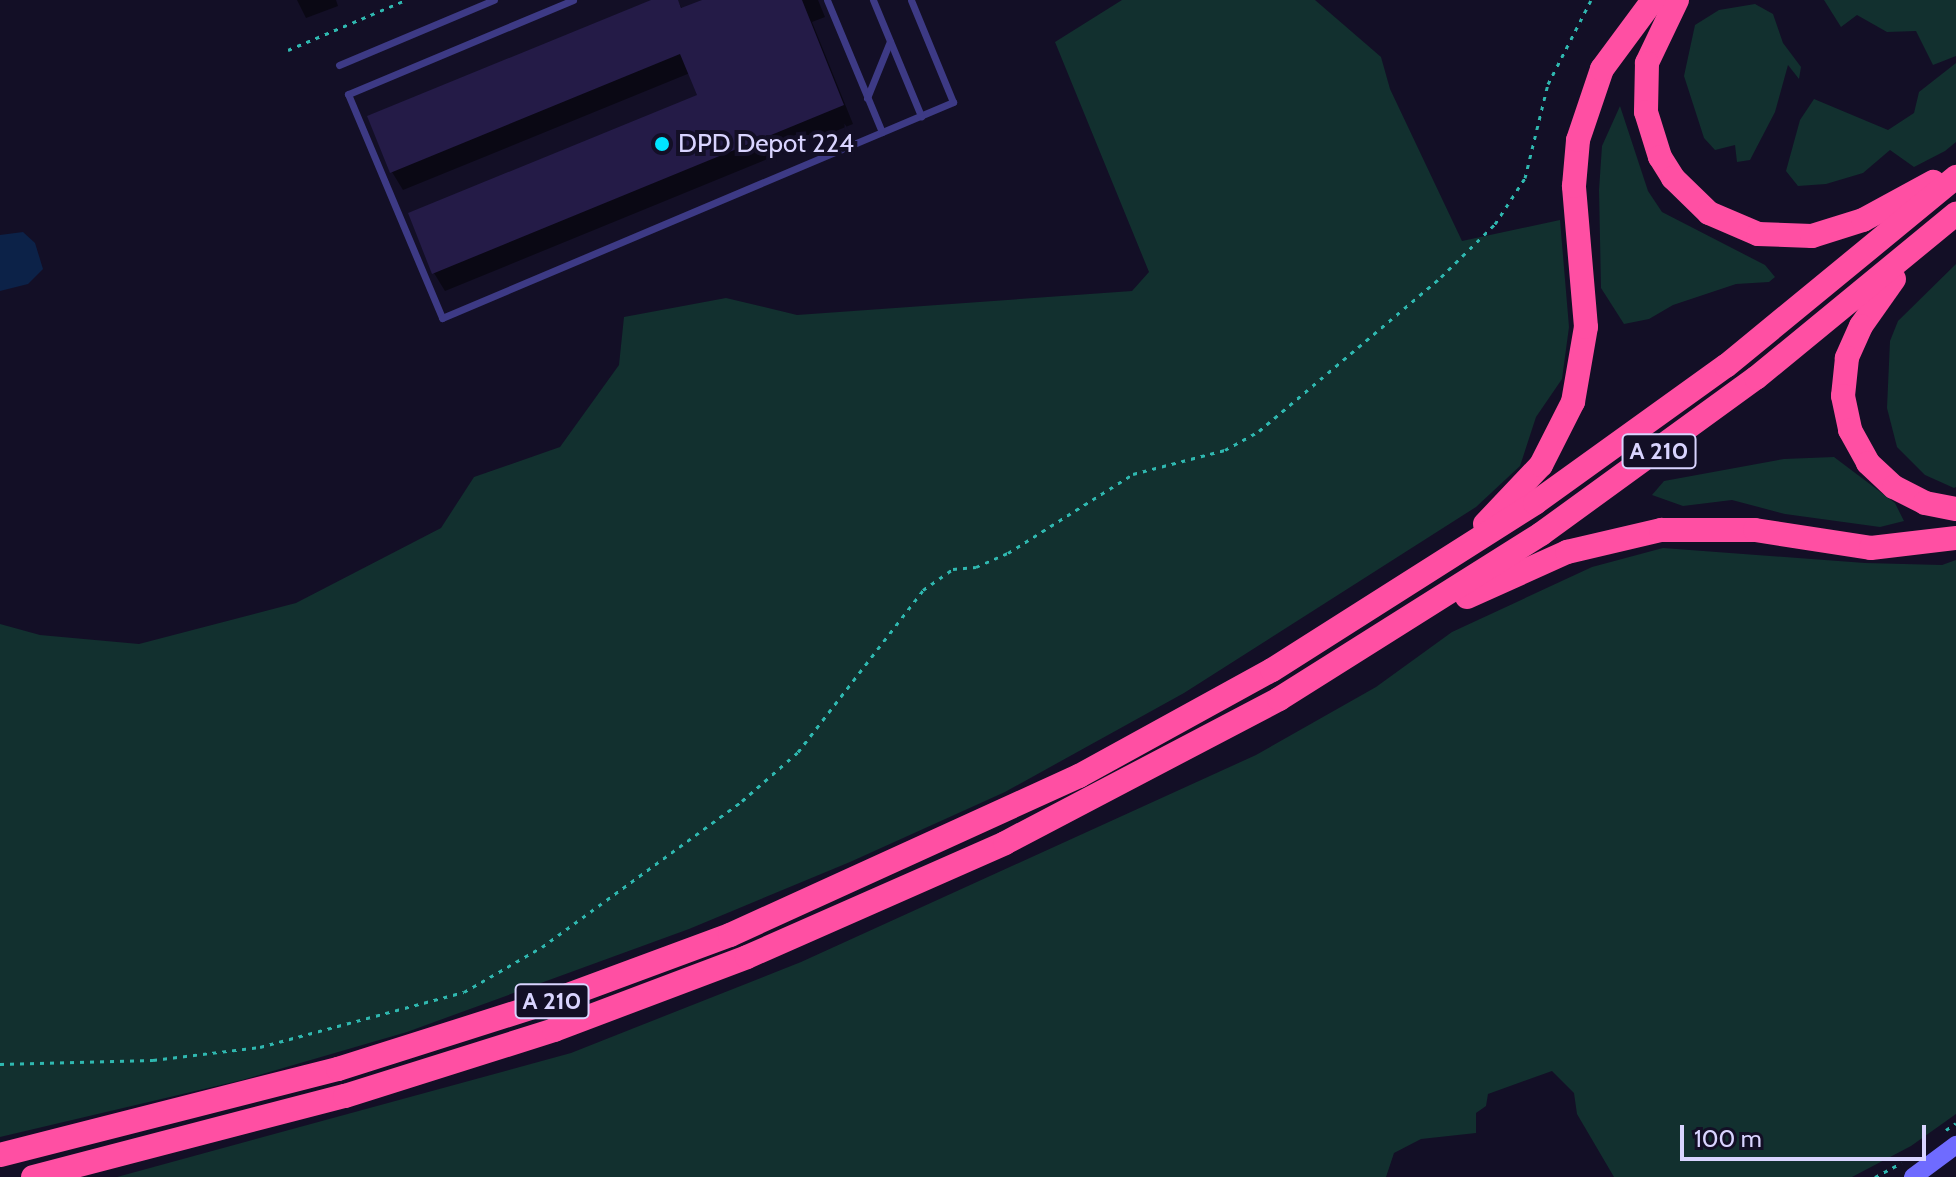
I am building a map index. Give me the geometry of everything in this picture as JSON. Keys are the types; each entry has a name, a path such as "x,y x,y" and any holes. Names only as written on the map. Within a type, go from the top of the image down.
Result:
{"highway":[{"path":"1424,578 1528,481 1565,426 1581,376 1586,327 1574,186 1578,140 1602,69 1653,0"},
{"path":"1677,0 1647,63 1646,112 1660,157 1673,178 1709,213 1758,234 1812,236 1863,220 1956,168"},
{"name":"A 210","path":"0,1155 352,1065 549,1002 730,935 1079,776 1272,670 1424,578 1715,375 1956,177"},
{"name":"A 210","path":"33,1177 261,1120 455,1063 747,957 953,868 1114,788 1382,636 1541,534 1685,432 1956,214"},
{"path":"1922,244 1853,340 1844,377 1845,414 1858,447 1880,476 1925,503 1956,509"},
{"path":"1382,636 1567,552 1645,532 1717,527 1871,548 1956,538"}],"street":[{"path":"1913,1177 1956,1145"}],"lane":[{"path":"339,65 494,0"},
{"path":"573,0 348,94 442,318 953,102 911,0"},
{"path":"827,0 882,132"},
{"path":"873,0 921,116"},
{"path":"867,98 890,41"}],"path":[{"path":"288,50 406,0"},
{"path":"0,1064 153,1060 260,1047 464,992 542,947 742,801 798,752 923,590 953,569 976,567 1008,553 1133,474 1225,450 1259,431 1441,277 1495,224 1525,178 1548,84 1591,0"}],"green space":[{"path":"1122,0 1315,0 1381,57 1390,89 1462,241 1560,220 1569,327 1562,379 1536,417 1520,466 1476,507 1184,693 1005,792 850,862 689,929 407,1032 242,1080 0,1137 0,624 40,635 139,644 296,603 441,528 474,477 560,447 619,365 624,317 726,298 797,315 1132,291 1149,272 1055,42"},
{"path":"1824,0 1956,0 1956,56 1933,65 1916,31 1887,32 1857,15 1841,27"},
{"path":"1755,4 1773,14 1783,43 1801,67 1799,79 1788,65 1775,112 1750,160 1737,162 1735,145 1715,150 1704,138 1684,76 1695,25 1719,10"},
{"path":"1956,63 1956,142 1945,151 1914,167 1890,150 1863,173 1826,184 1798,186 1786,171 1800,120 1814,99 1888,130 1914,113 1919,92"},
{"path":"1620,106 1648,191 1662,212 1765,265 1775,277 1769,282 1736,284 1673,305 1649,319 1624,324 1601,288 1599,190 1602,146"},
{"path":"1956,264 1954,488 1925,475 1897,447 1887,408 1890,341 1898,321"},
{"path":"1834,457 1895,503 1904,521 1880,527 1785,514 1732,500 1683,506 1652,495 1664,481 1784,459"},
{"path":"1663,548 1865,563 1942,565 1956,560 1956,1114 1911,1146 1852,1177 1614,1177 1577,1114 1574,1093 1552,1071 1488,1094 1486,1106 1476,1113 1476,1133 1421,1139 1394,1153 1386,1177 117,1177 571,1053 801,962 1256,755 1376,687 1452,632 1592,567"}],"water":[{"path":"23,232 35,243 43,269 28,284 0,291 0,235"}],"building":[{"name":"DPD Depot 224","path":"651,0 678,0 681,8 702,0 802,0 844,105 432,274 408,213 697,95 680,54 390,173 367,116"}],"place":[{"name":"DPD Depot 224","path":"662,144"}]}
